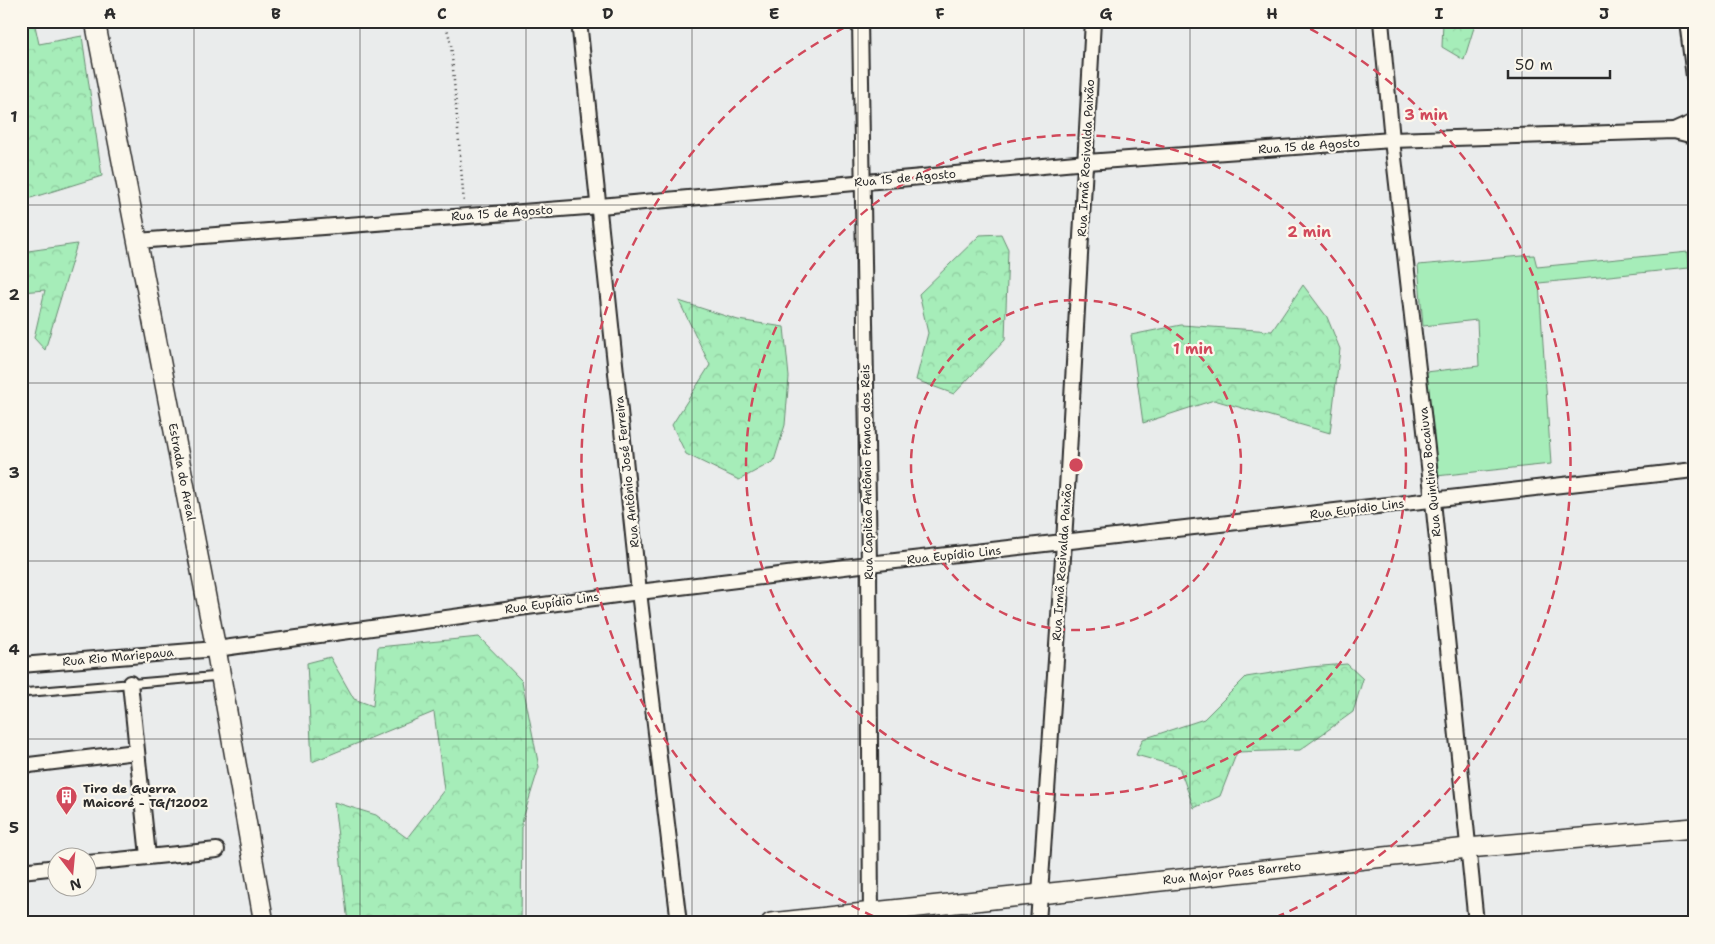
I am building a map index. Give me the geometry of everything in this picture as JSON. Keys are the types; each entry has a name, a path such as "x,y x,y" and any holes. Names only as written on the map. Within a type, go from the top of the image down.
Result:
{"street":[{"name":"Estrada do Areal","path":"95,21 216,649 264,923"},
{"name":"Rua Antônio José Ferreira","path":"580,21 639,592 678,923"},
{"name":"Rua Capitão Antônio Franco dos Reis","path":"860,21 869,564 871,918"},
{"name":"Rua Irmã Rosivalda Paixão","path":"1038,923 1064,543 1087,162 1093,21"},
{"name":"Rua Quintino Bocaiuva","path":"1381,21 1392,140 1433,501 1476,923"},
{"path":"1687,21 1694,76"},
{"name":"Rua 15 de Agosto","path":"1674,131 1694,122"},
{"name":"Rua 15 de Agosto","path":"137,242 600,206 1087,162 1392,140 1674,131 1694,136"},
{"name":"Rua Eupídio Lins","path":"216,649 639,592 869,564 1694,470"},
{"name":"Rua Rio Mariepaua","path":"21,665 216,649"},
{"path":"130,683 148,856"},
{"path":"21,766 136,752"},
{"name":"Rua Major Paes Barreto","path":"771,923 871,918 1040,894 1468,848 1694,828"},
{"path":"98,862 217,850"},
{"path":"21,871 48,868"}],"lane":[{"path":"21,693 221,676"}],"path":[{"path":"445,21 451,44 465,216"}],"green space":[{"path":"21,21 34,21 39,44 82,36 102,176 21,201"},
{"path":"1443,21 1476,21 1464,60 1442,47"},
{"path":"1001,234 1008,249 1005,340 954,394 916,380 928,333 919,294 980,235"},
{"path":"77,244 45,350 34,338 45,290 21,292 21,252"},
{"path":"1688,252 1689,268 1539,283 1551,464 1436,476 1426,372 1479,366 1477,320 1423,326 1418,265 1534,255 1537,267"},
{"path":"1303,285 1327,317 1340,349 1330,433 1214,400 1143,423 1131,335 1181,325 1272,331"},
{"path":"679,301 738,320 784,327 789,377 785,425 774,461 739,480 686,454 672,425 710,365"},
{"path":"479,637 522,681 539,767 522,822 521,923 348,923 334,802 376,815 407,838 444,790 434,712 312,762 307,663 330,657 354,699 373,706 378,647"},
{"path":"1347,664 1363,679 1353,712 1300,750 1237,752 1220,796 1194,808 1179,767 1136,755 1143,739 1204,719 1246,677 1310,667"}],"place":[{"name":"Tiro de Guerra Maicoré - TG/12002","path":"67,815"}]}
